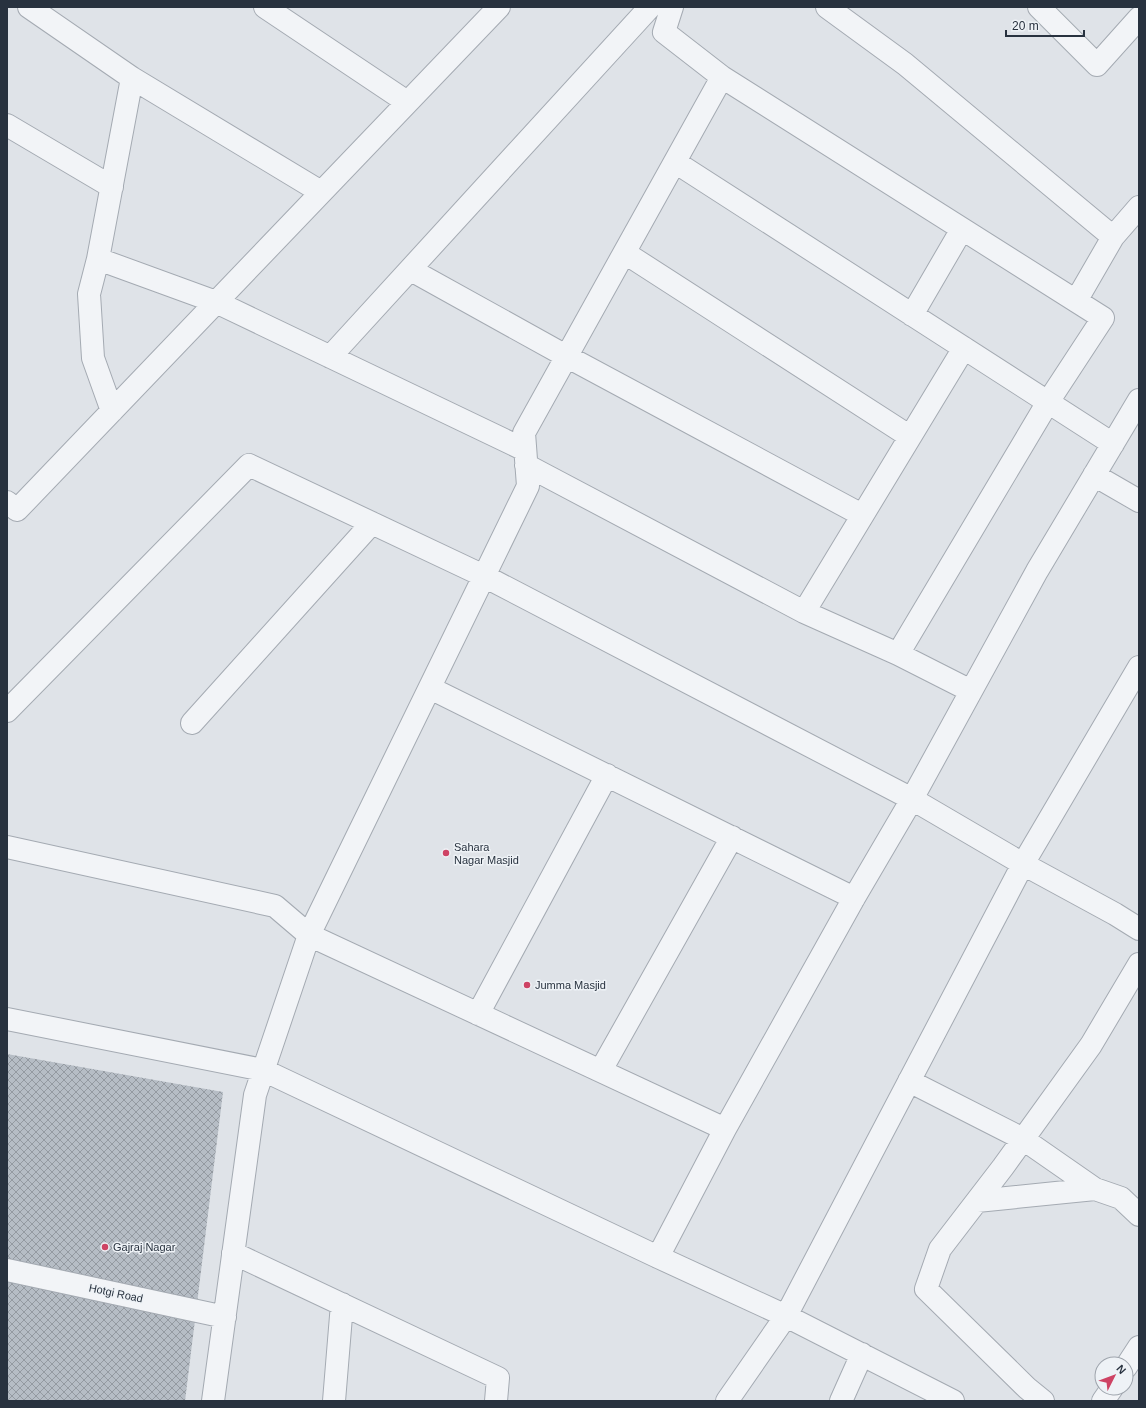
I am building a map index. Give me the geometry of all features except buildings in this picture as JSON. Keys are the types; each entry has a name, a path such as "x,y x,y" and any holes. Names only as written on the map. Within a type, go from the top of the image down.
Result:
{"street":[{"path":"29,7 132,78 321,192"},
{"path":"264,7 408,102"},
{"path":"7,489 12,506 112,411 499,7"},
{"path":"330,357 650,7"},
{"path":"672,7 664,32 722,77 1103,318 1048,402 898,654"},
{"path":"827,7 905,64 1113,237"},
{"path":"1039,7 1097,65 1139,18"},
{"path":"213,1401 255,1095 309,935 528,486 524,433 722,77"},
{"path":"112,411 94,358 89,294 98,259 132,78"},
{"path":"7,125 112,187"},
{"path":"675,162 1113,444"},
{"path":"1076,301 1113,237 1139,207"},
{"path":"912,315 962,229"},
{"path":"625,252 909,436"},
{"path":"98,259 216,302 330,357 526,457 804,612 898,654 971,691"},
{"path":"410,270 566,356 862,515"},
{"path":"804,612 909,436 964,348"},
{"path":"658,1257 725,1129 854,898 912,799 1037,571 1139,400"},
{"path":"7,711 248,465 484,576 912,799 1023,864 1115,914 1139,929"},
{"path":"1094,476 1139,501"},
{"path":"192,723 372,523"},
{"path":"727,1401 786,1316 1023,864 1139,667"},
{"path":"430,688 854,898"},
{"path":"478,1014 607,775"},
{"path":"601,1070 732,837"},
{"path":"7,847 275,906 309,935 725,1129"},
{"path":"1043,1401 1027,1388 926,1289 940,1249 1023,1139 1091,1045 1139,964"},
{"path":"7,1019 263,1070 786,1316 953,1401"},
{"path":"909,1081 1023,1139 1096,1189 1121,1198 1139,1215"},
{"path":"977,1201 1096,1189"},
{"path":"233,1253 498,1378 496,1401"},
{"name":"Hotgi Road","path":"7,1270 225,1317"},
{"path":"334,1401 342,1304"},
{"path":"1133,1356 1139,1347"},
{"path":"841,1401 862,1354"}],"place":[{"name":"Sahara Nagar Masjid","path":"446,853"},
{"name":"Jumma Masjid","path":"527,985"},
{"name":"Gajraj Nagar","path":"105,1247"}]}
